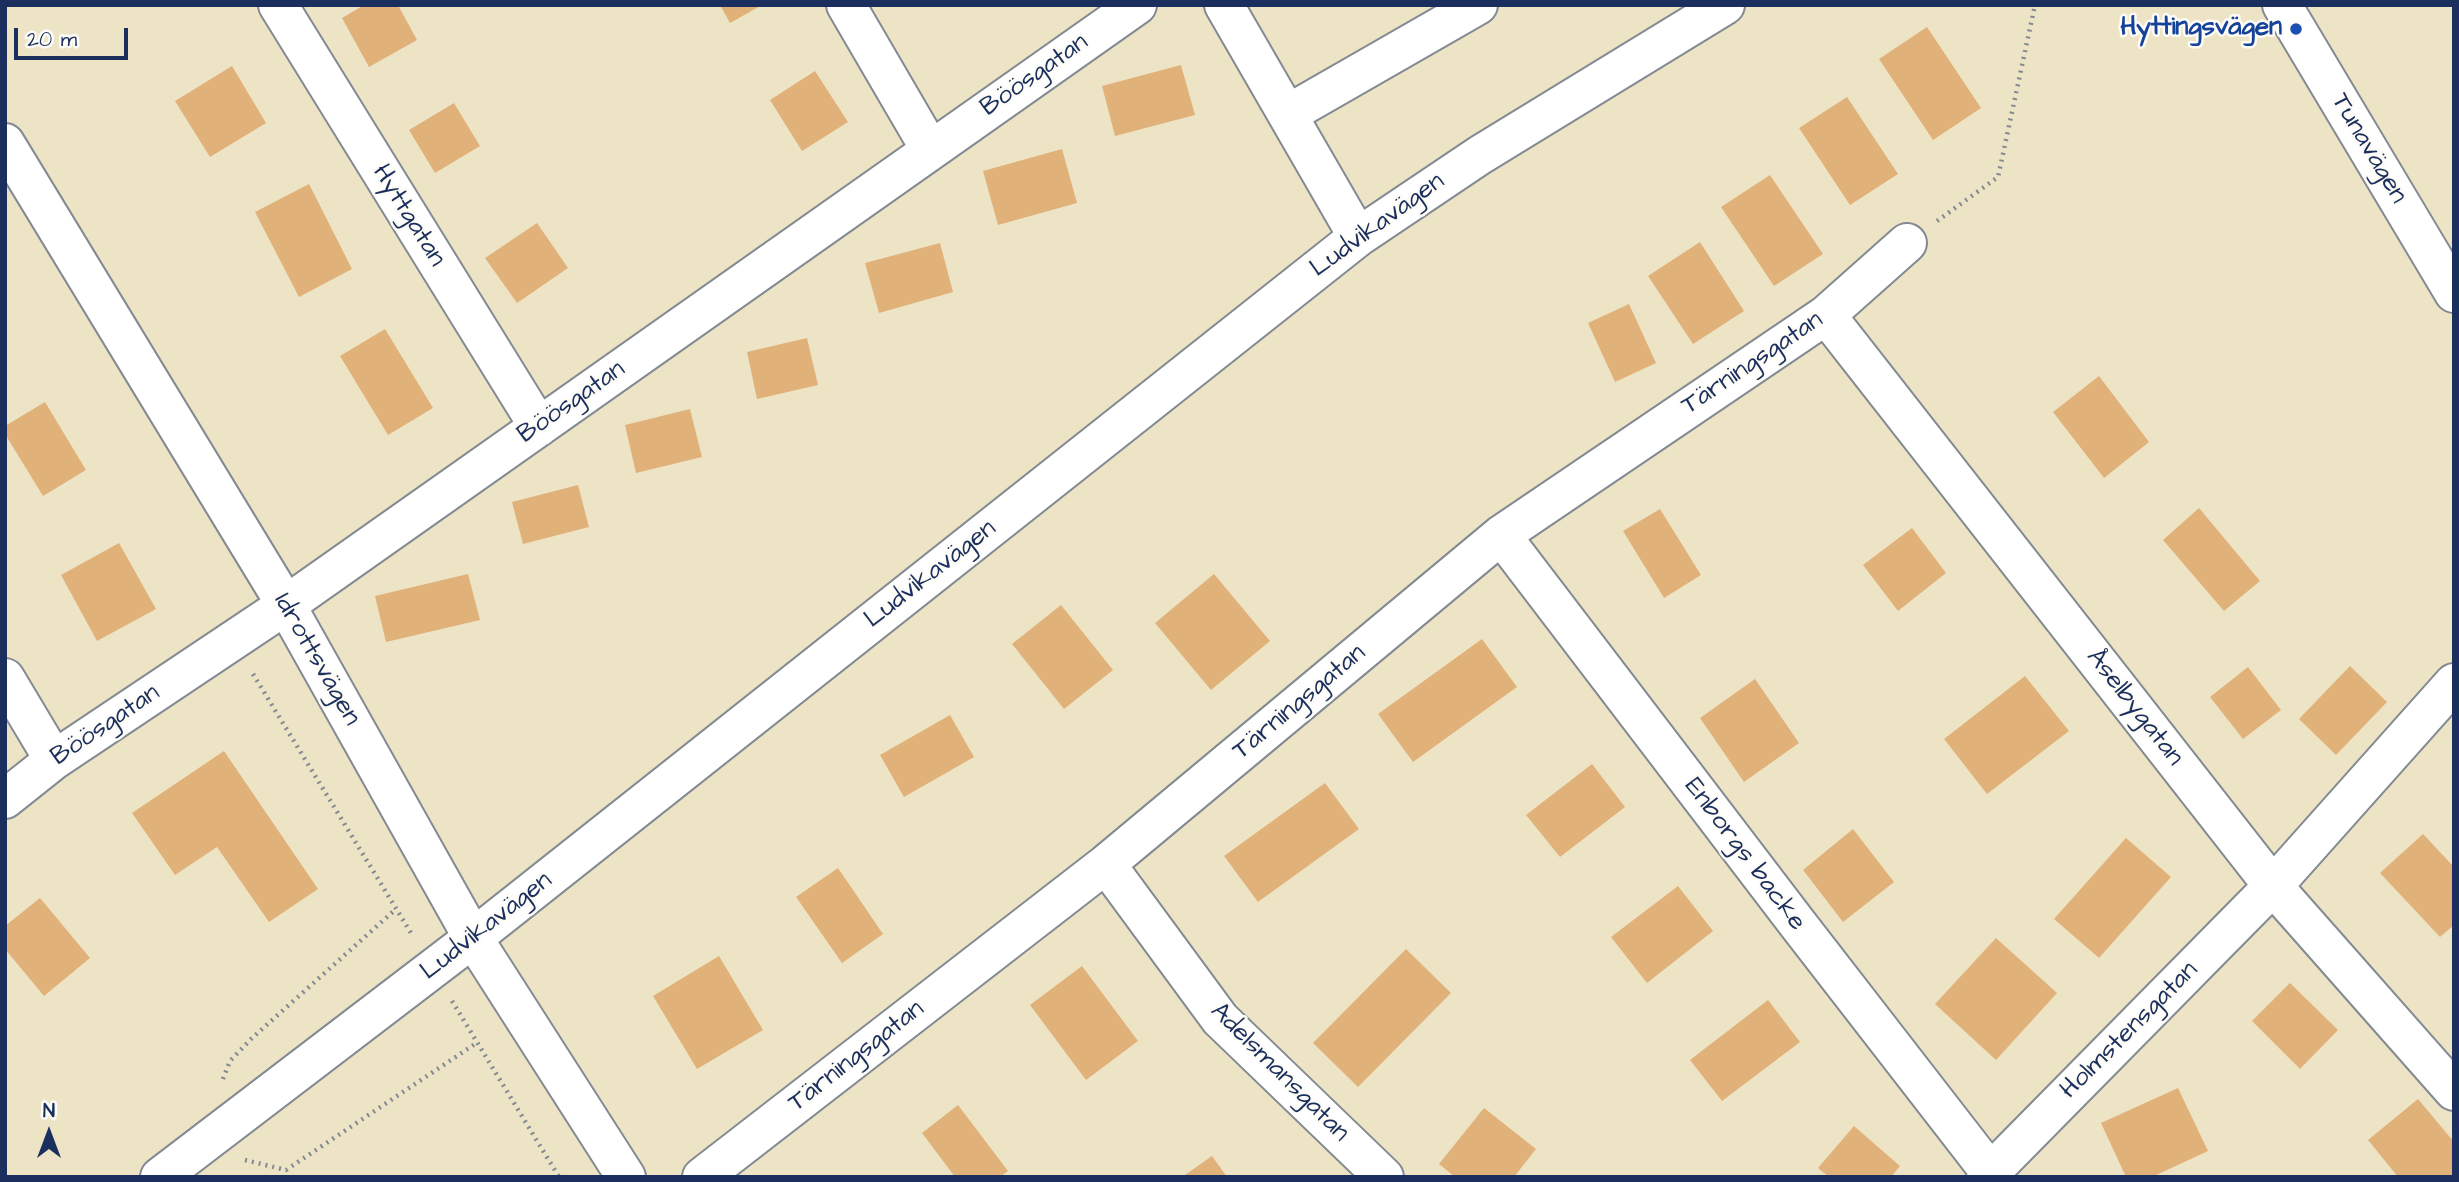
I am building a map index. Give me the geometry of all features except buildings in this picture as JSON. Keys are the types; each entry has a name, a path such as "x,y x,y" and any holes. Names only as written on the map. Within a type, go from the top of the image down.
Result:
{"street":[{"name":"Hyttgatan","path":"278,5 539,427"},
{"path":"846,5 930,149"},
{"name":"Böösgatan","path":"5,799 54,761 286,606 1137,5"},
{"path":"1224,5 1358,237"},
{"path":"1288,114 1478,5"},
{"name":"Ludvikavägen","path":"160,1177 473,939 1358,237 1480,155 1725,5"},
{"name":"Tunavägen","path":"2282,5 2454,293"},
{"name":"Idrottsvägen","path":"5,143 286,606 473,939 626,1177"},
{"name":"Tärningsgatan","path":"702,1177 1106,864 1501,535 1826,314 1907,243"},
{"name":"Åselbygatan","path":"1826,314 2273,886 2454,1091"},
{"name":"Enborgs backe","path":"1501,535 1988,1174"},
{"path":"5,678 54,761"},
{"name":"Holmstensgatan","path":"1988,1174 2273,886 2454,683"},
{"name":"Adelsmansgatan","path":"1106,864 1220,1019 1384,1177"}],"path":[{"path":"1907,243 1998,177 2035,5"},
{"path":"233,640 411,933"},
{"path":"220,1086 230,1061 251,1039 396,909"},
{"path":"451,999 559,1177"},
{"path":"196,1148 286,1170 478,1042"}],"place":[{"name":"Hyttingsvägen","path":"2296,29"}]}
